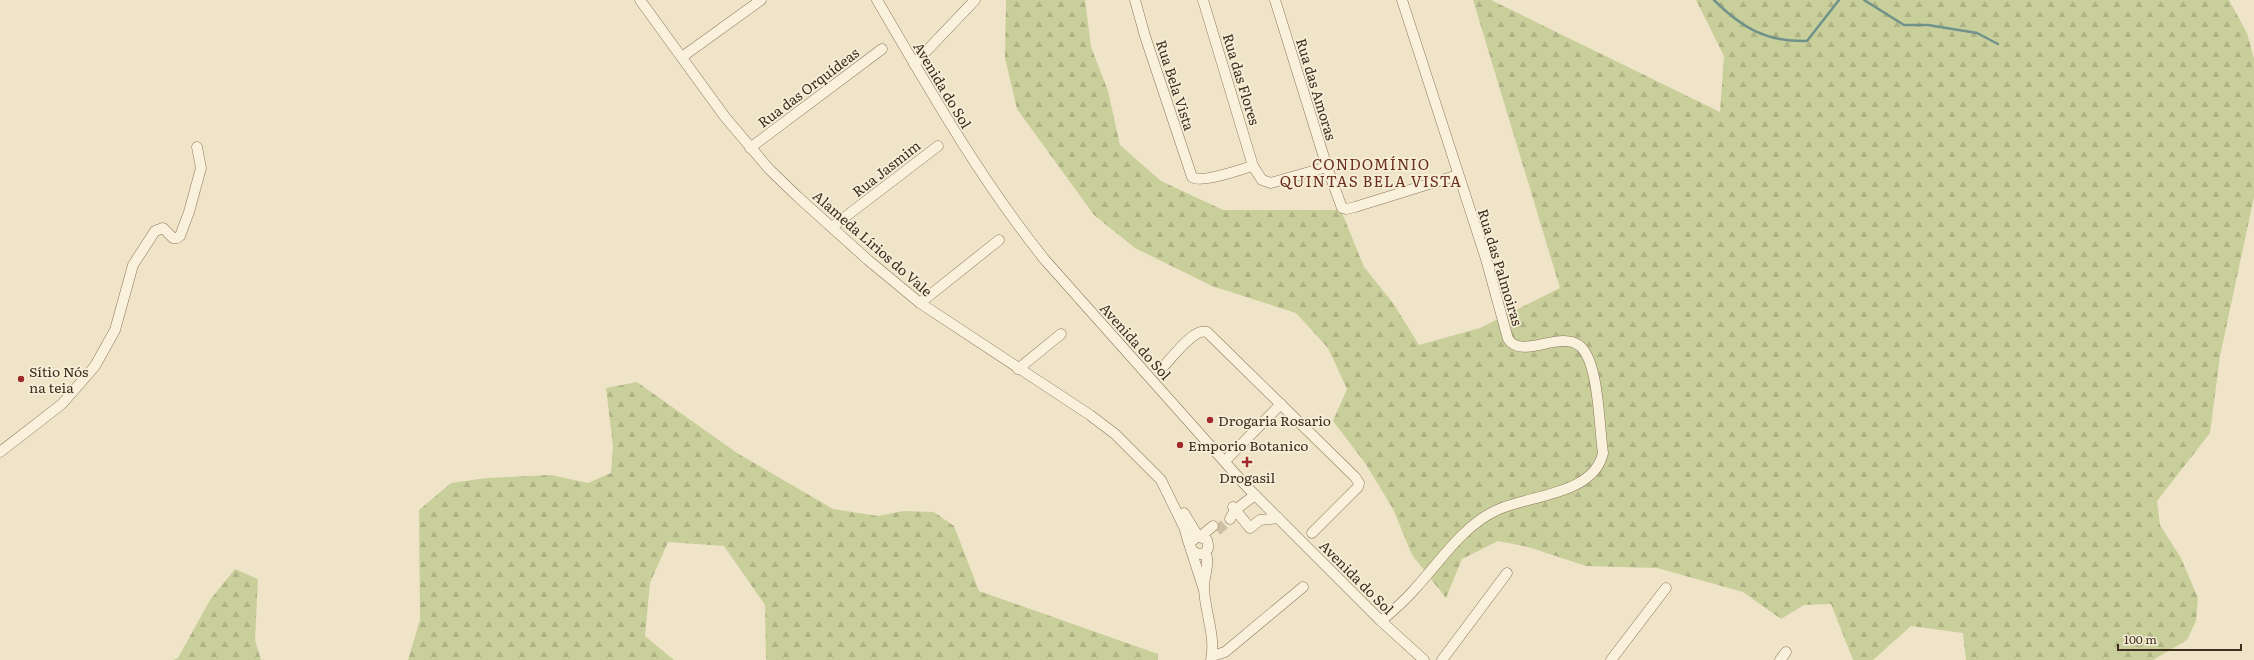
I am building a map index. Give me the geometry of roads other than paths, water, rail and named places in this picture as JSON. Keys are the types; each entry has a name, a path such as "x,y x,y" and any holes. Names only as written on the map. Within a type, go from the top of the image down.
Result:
{"street":[{"name":"Alameda Lírios do Vale","path":"640,0 724,117 778,178 868,260 920,303 1090,415 1115,434 1161,480 1184,526 1200,581 1204,588"},
{"path":"682,57 760,0"},
{"name":"Avenida do Sol","path":"877,0 966,149 1022,231 1059,276 1251,491 1382,621 1424,660"},
{"path":"914,64 975,0"},
{"name":"Rua Bela Vista","path":"1135,0 1147,43 1192,177 1199,180 1205,179 1253,166"},
{"name":"Rua das Flores","path":"1203,0 1253,166"},
{"name":"Rua das Amoras","path":"1275,0 1327,167 1342,208 1346,209 1355,207 1458,175"},
{"name":"Rua das Palmoiras","path":"1382,621 1414,590 1468,530 1488,514 1509,504 1573,486 1592,474 1602,461 1603,453 1595,382 1588,354 1580,346 1570,341 1529,347 1515,346 1511,344 1502,322 1486,259 1402,0"},
{"name":"Rua das Orquídeas","path":"750,148 882,49"},
{"name":"Rua Jasmim","path":"832,227 938,146"},
{"path":"0,452 62,404 95,366 115,330 133,265 154,231 163,228 173,238 180,236 189,212 201,168 197,147"},
{"path":"1253,166 1262,180 1271,183 1327,167"},
{"path":"920,303 1000,240"},
{"path":"1163,367 1196,333 1203,330 1281,404 1359,483 1348,498 1312,533"},
{"path":"1018,369 1061,334"},
{"path":"1225,462 1281,404"},
{"path":"1248,526 1231,513 1246,493 1251,491"},
{"name":"Alameda Lírios do Vale","path":"1168,492 1174,497 1202,537"},
{"path":"1248,526 1268,507"},
{"path":"1248,526 1260,520 1278,518"},
{"path":"1202,537 1209,546 1205,553 1198,555 1191,548 1191,542 1202,537 1215,528"},
{"path":"1205,553 1208,559 1204,588 1212,658 1225,652 1303,587"},
{"path":"1442,660 1506,573"},
{"path":"1611,660 1666,588"}],"waterway":[{"path":"1714,0 1724,10 1745,26 1767,36 1792,41 1807,41 1839,0"},
{"path":"1864,0 1904,25 1928,25 1977,33 1998,44"}],"tunnel":[{"path":"1217,531 1230,519"}],"place":[{"name":"Sítio Nós na teia","path":"21,379"},
{"name":"Drogaria Rosario","path":"1210,420"},
{"name":"Emporio Botanico","path":"1180,445"},
{"name":"Drogasil","path":"1247,462"}],"district":[{"name":"CONDOMÍNIO QUINTAS BELA VISTA","path":"1371,172"}]}
